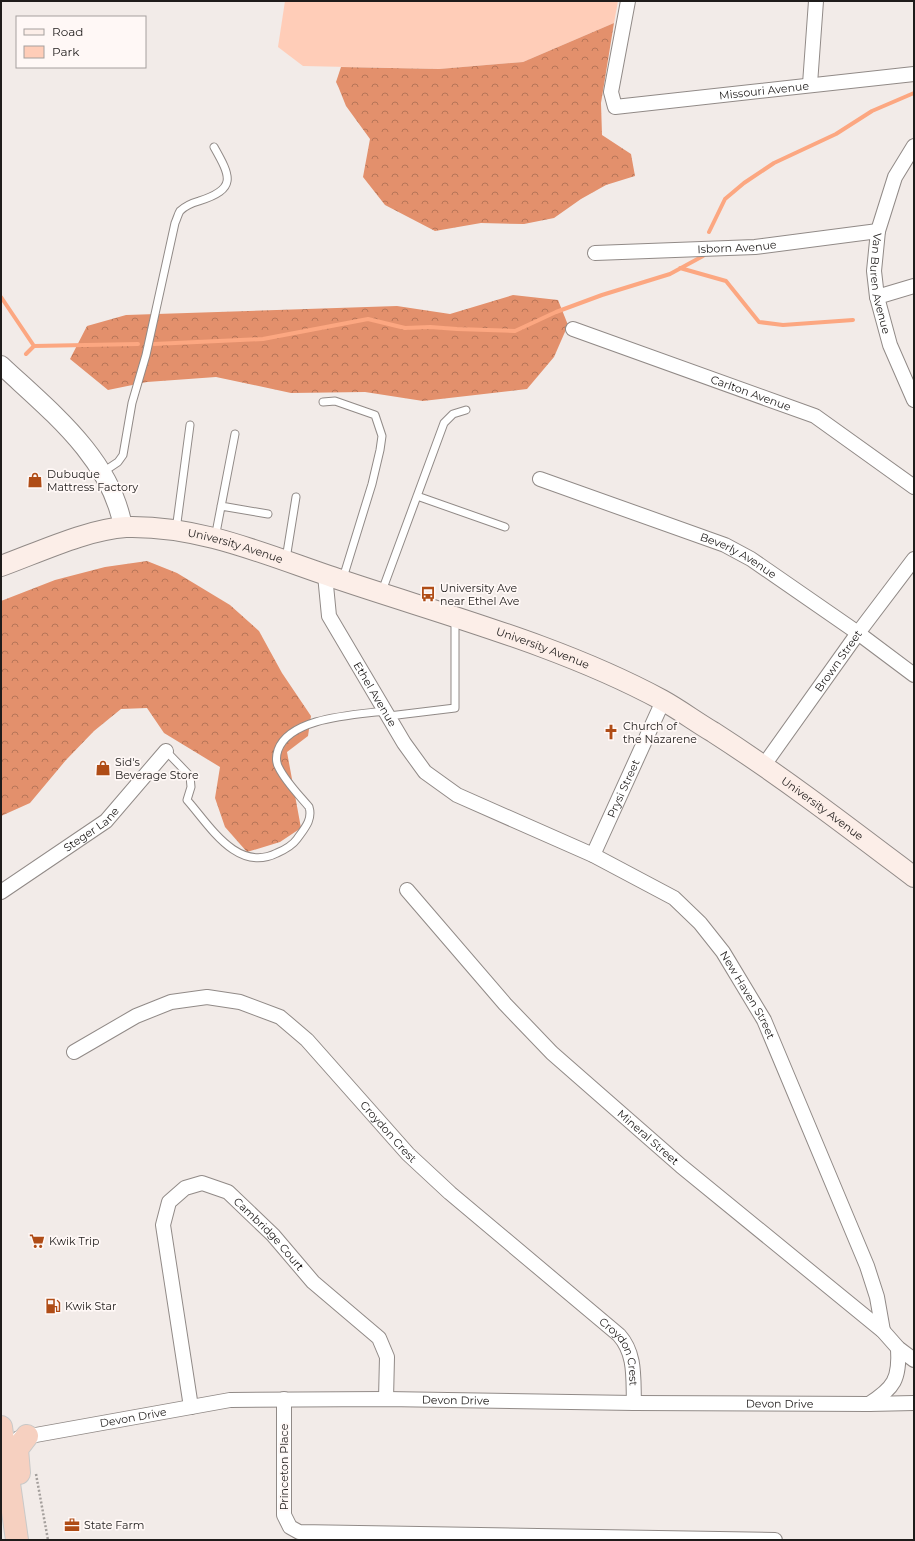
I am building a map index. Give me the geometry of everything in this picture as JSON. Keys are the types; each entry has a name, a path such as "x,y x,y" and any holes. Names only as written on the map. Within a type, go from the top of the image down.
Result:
{"highway":[{"path":"2,1436 18,1540"},
{"path":"27,1436 17,1449 29,1540"},
{"path":"1,1494 8,1540"}],"main road":[{"name":"University Avenue","path":"1,566 91,534 123,527 176,531 215,538 558,652 610,674 664,701 764,765 914,877"}],"street":[{"name":"Missouri Avenue","path":"628,1 611,92 615,107 810,84 914,74"},
{"path":"810,84 816,1"},
{"name":"Van Buren Avenue","path":"914,146 895,177 878,231 874,271 877,297 890,345 914,400"},
{"name":"Isborn Avenue","path":"595,253 755,247 878,231"},
{"path":"877,297 914,286"},
{"name":"Carlton Avenue","path":"573,328 815,416 914,487"},
{"path":"1,365 81,444 103,472 114,493 123,527"},
{"name":"Beverly Avenue","path":"540,479 725,545 751,559 858,633 914,675"},
{"name":"Brown Street","path":"764,765 858,633 914,559"},
{"name":"Ethel Avenue","path":"334,578 329,616 387,713 425,772 457,795"},
{"name":"Prysi Street","path":"593,855 664,701"},
{"name":"Steger Lane","path":"1,892 106,821 166,751"},
{"name":"New Haven Street","path":"457,795 593,855 674,898 700,923 736,973 764,1020 867,1266 877,1297 883,1331"},
{"name":"Mineral Street","path":"406,890 505,1004 552,1053 681,1166 883,1331 898,1348 914,1360"},
{"name":"Croydon Crest","path":"74,1052 136,1016 172,1002 207,997 240,1002 280,1017 307,1040 408,1154 450,1193 626,1342 632,1359 634,1403"},
{"name":"Cambridge Court","path":"191,1407 163,1224 169,1202 185,1188 202,1183 228,1192 273,1235 314,1282 379,1338 387,1357 386,1399"},
{"path":"869,1404 886,1393 894,1382 899,1365 898,1348"},
{"name":"Princeton Place","path":"284,1399 284,1515 290,1527 299,1532 775,1540"},
{"name":"Devon Drive","path":"2,1436 27,1436 230,1400 386,1399 634,1403 914,1403"}],"lane":[{"path":"103,472 118,462 123,455 132,403 146,355 175,223 180,211 189,204 216,196 224,190 228,179 225,167 214,147"},
{"path":"323,402 335,401 375,415 382,436 372,484 334,578"},
{"path":"381,594 444,423 453,414 466,410"},
{"path":"176,531 190,425"},
{"path":"215,538 235,434"},
{"path":"286,561 296,496"},
{"path":"417,496 505,527"},
{"path":"221,506 268,514"},
{"path":"166,751 190,776 192,787 187,800 227,846 236,854 252,858 267,858 294,843 308,824 311,814 309,807 278,768 277,754 280,745 288,735 307,724 387,713 455,708 455,618"}],"path":[{"path":"35,1467 48,1540"}],"green space":[{"path":"285,1 618,1 614,23 523,62 439,69 303,66 278,47"},
{"path":"614,23 601,103 602,135 631,154 635,176 606,185 581,199 554,218 524,224 481,223 435,231 385,205 363,177 370,139 346,106 336,82 341,67 439,69 523,62"},
{"path":"513,295 558,300 568,325 554,357 527,389 423,401 365,392 291,393 216,377 147,382 108,390 70,359 87,326 126,315 397,306 450,314"},
{"path":"147,561 177,573 230,605 259,631 282,673 311,716 308,736 287,752 301,828 280,842 247,852 225,827 215,798 220,767 164,733 147,708 121,709 94,731 66,760 30,803 1,816 1,601 55,580 105,567"}],"waterway":[{"path":"709,232 725,199 744,183 774,163 836,134 872,111 914,93"},
{"path":"154,344 263,339 368,319 405,328 430,327 515,331 556,312 602,295 670,274 703,256"},
{"path":"680,268 726,281 759,322 783,325 853,320"},
{"path":"1,297 34,346"},
{"path":"34,346 138,344"},
{"path":"26,354 34,346"}],"place":[{"name":"Dubuque Mattress Factory","path":"35,480"},
{"name":"University Ave near Ethel Ave","path":"428,594"},
{"name":"Church of the Nazarene","path":"611,732"},
{"name":"Sid's Beverage Store","path":"103,768"},
{"name":"Kwik Trip","path":"37,1241"},
{"name":"Kwik Star","path":"53,1306"},
{"name":"State Farm","path":"72,1525"}]}
